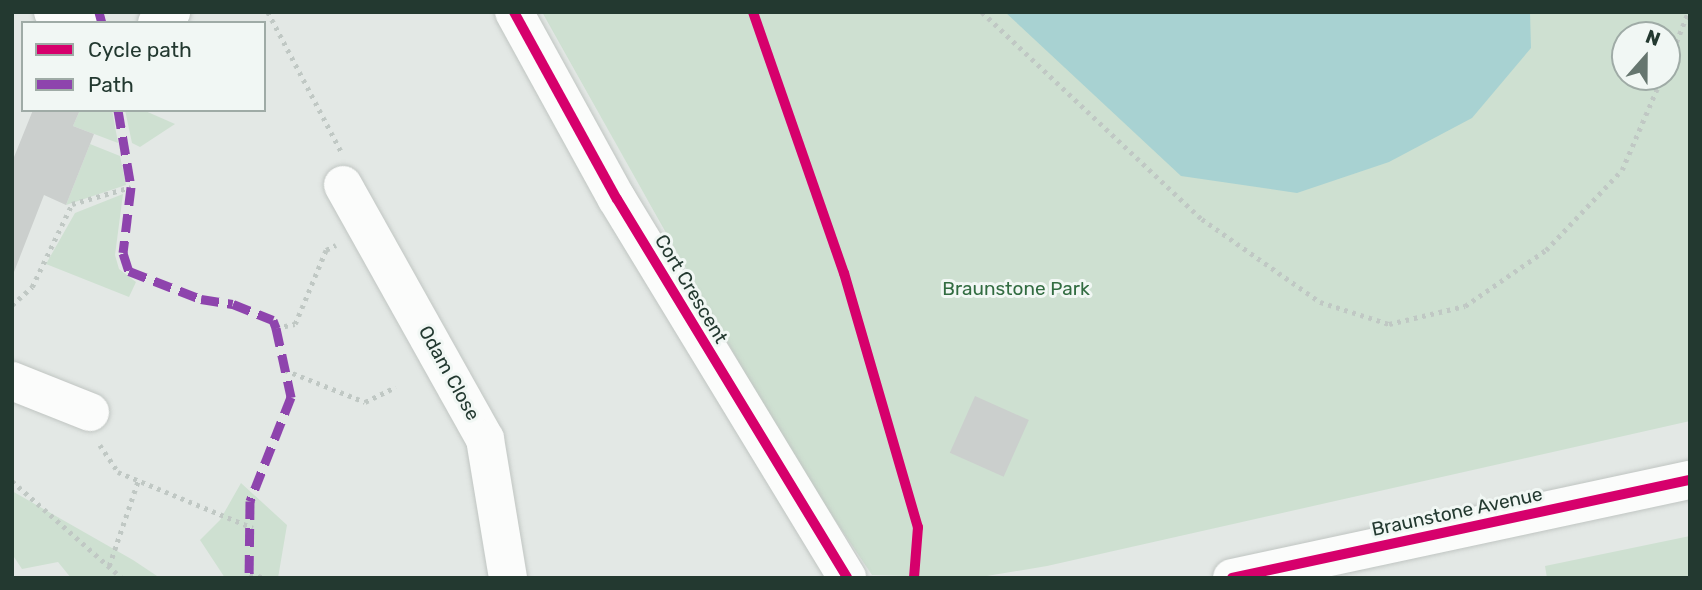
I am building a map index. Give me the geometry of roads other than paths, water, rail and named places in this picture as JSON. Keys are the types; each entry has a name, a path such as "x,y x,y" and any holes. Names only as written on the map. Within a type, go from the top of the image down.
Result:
{"street":[{"path":"53,12 74,21"},
{"name":"Cort Crescent","path":"514,12 624,211 847,578"},
{"name":"Odam Close","path":"343,185 485,439 509,578"},
{"path":"12,381 90,412"},
{"name":"Braunstone Avenue","path":"1232,578 1690,480"}],"water":[{"path":"1005,12 1530,12 1531,48 1472,118 1389,162 1297,193 1181,176"}],"park label":[{"name":"Braunstone Park","path":"1016,289"}]}
